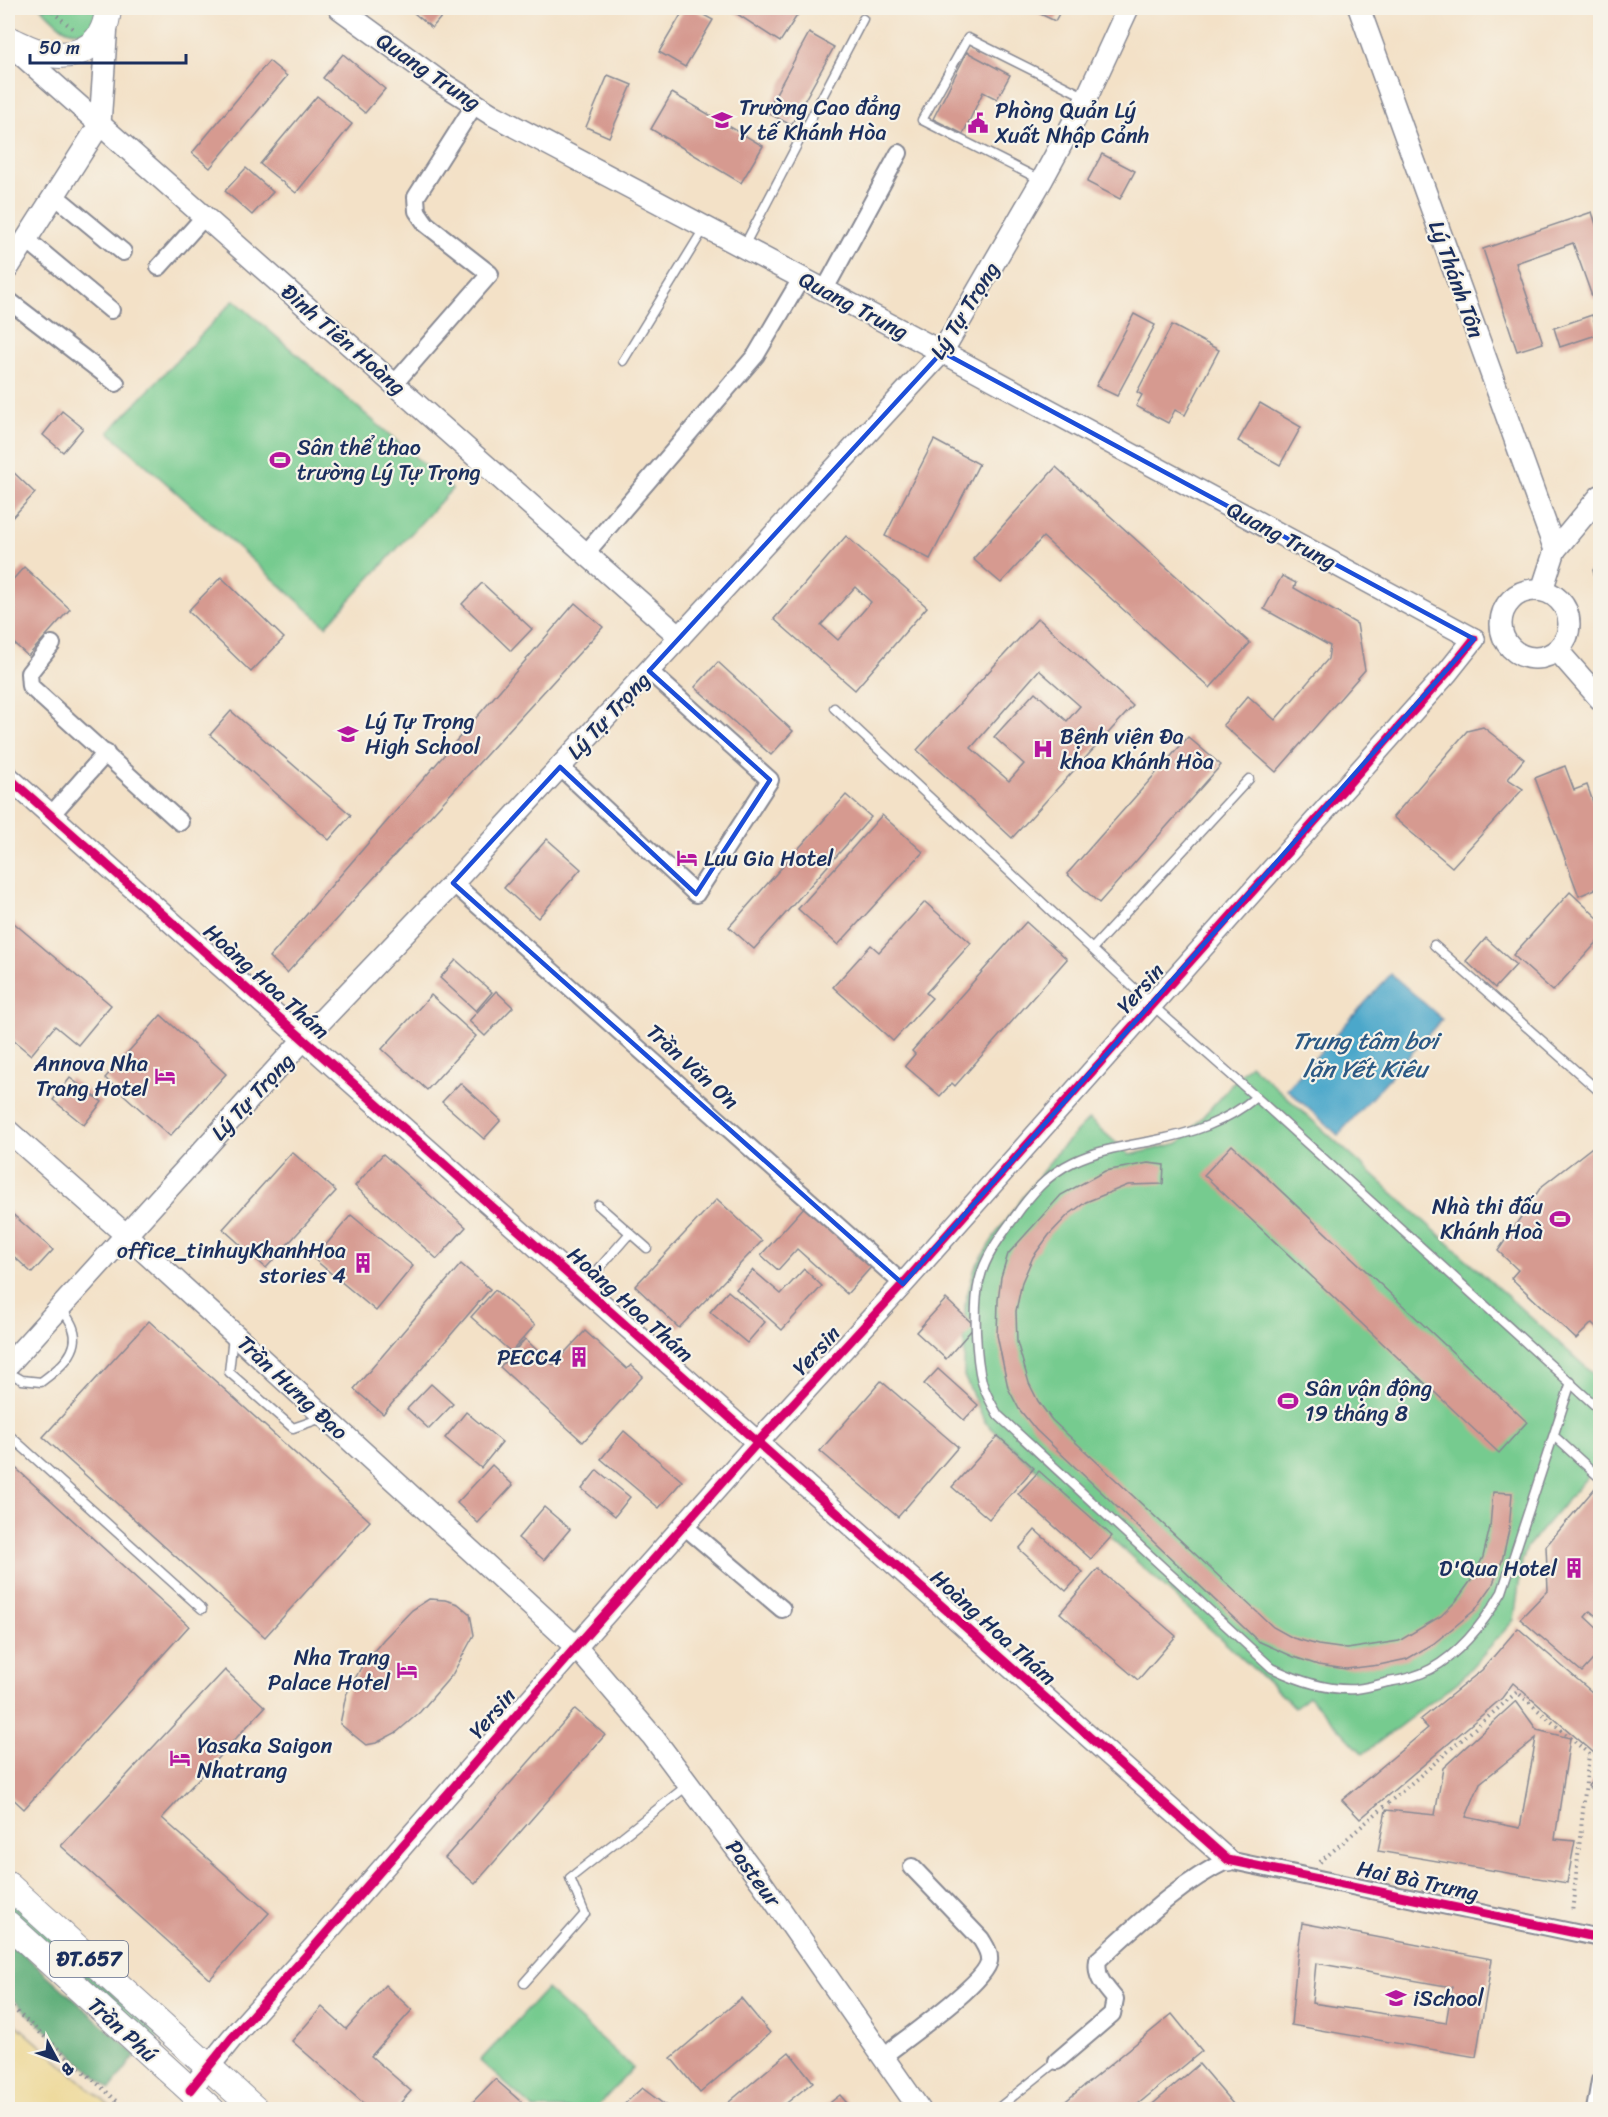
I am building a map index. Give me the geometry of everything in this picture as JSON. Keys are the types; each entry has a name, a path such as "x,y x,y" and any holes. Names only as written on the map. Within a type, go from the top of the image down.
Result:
{"main road":[{"path":"8,41 47,54 78,52 101,35 108,16"},
{"name":"Trần Phú","path":"8,1885 256,2109"},
{"name":"Trần Phú","path":"8,1924 212,2109"}],"street":[{"name":"Quang Trung","path":"339,8 401,54 475,104 825,289 1474,639"},
{"name":"Lý Tự Trọng","path":"8,1365 303,1040 560,767 942,352 1042,180 1087,97 1128,8"},
{"name":"Lý Thánh Tôn","path":"1359,8 1555,550"},
{"path":"8,268 100,124 108,16"},
{"name":"Đinh Tiên Hoàng","path":"8,41 680,637"},
{"path":"394,384 490,274 426,224 417,212 416,197 475,104"},
{"path":"825,289 899,153"},
{"path":"54,195 123,252"},
{"path":"159,267 205,216"},
{"path":"26,239 111,310"},
{"path":"586,553 756,355 802,277"},
{"path":"8,300 116,383"},
{"path":"1542,590 1555,550 1600,496"},
{"path":"1542,590 1554,595 1567,611 1568,634 1558,651 1531,658 1509,646 1502,634 1502,620 1506,607 1515,597 1523,592 1542,590"},
{"path":"1474,639 1502,634"},
{"name":"Yersin","path":"190,2090 683,1525 903,1284 1447,673 1474,639"},
{"path":"52,644 29,673 30,686 180,822"},
{"path":"1558,651 1600,699"},
{"path":"560,767 696,894 770,780 649,671"},
{"path":"51,815 106,753"},
{"name":"Hoàng Hoa Thám","path":"8,777 1228,1860"},
{"name":"Trần Văn Ơn","path":"453,882 903,1284"},
{"name":"Trần Hưng Đạo","path":"8,1131 125,1234 576,1647"},
{"path":"683,1525 782,1610"},
{"name":"Pasteur","path":"576,1647 653,1737 762,1883 882,2058 920,2109"},
{"path":"1057,2061 1112,2014 1115,1999 1096,1970 1098,1960 1151,1912 1207,1870 1228,1860"},
{"name":"Hai Bà Trưng","path":"1228,1860 1600,1938"},
{"path":"882,2058 955,2000 984,1972 989,1960 981,1939 912,1867"},
{"path":"1595,2109 1600,2081"}],"lane":[{"path":"744,247 863,19"},
{"path":"1042,180 922,120 968,38 1087,97"},
{"path":"623,361 705,226"},
{"path":"834,708 1152,1004 1600,1410"},
{"path":"1092,949 1249,779"},
{"path":"1434,945 1600,1092"},
{"path":"1256,1097 1239,1111 1217,1123 1156,1140 1100,1152 1074,1162 1050,1176 1023,1204 992,1249 979,1281 976,1316 982,1383 998,1415 1272,1668 1294,1678 1319,1685 1355,1689 1404,1679 1431,1669 1461,1645 1487,1618 1503,1592 1571,1382"},
{"path":"598,1205 647,1248"},
{"path":"582,1287 630,1233"},
{"path":"8,1372 22,1380 41,1382 62,1366 76,1344 74,1328 60,1306"},
{"path":"233,1333 229,1372 293,1428 325,1417"},
{"path":"8,1434 202,1609"},
{"path":"1554,1436 1600,1478"},
{"path":"524,1983 585,1914 570,1878 688,1785"},
{"path":"996,2109 1057,2061"}],"path":[{"path":"48,8 73,29 82,28"},
{"path":"1303,1876 1517,1692 1589,1754 1570,1932"},
{"path":"8,2004 127,2109"}],"highlighted area":[{"path":"942,352 1474,639 903,1284 453,883 560,767 696,894 770,780 649,671"}],"green space":[{"path":"41,8 103,8 95,28 77,32 59,25"},
{"name":"Sân thể thao trường Lý Tự Trọng","path":"234,300 452,489 326,626 109,432"},
{"name":"Sân vận động 19 tháng 8","path":"1250,1064 1600,1380 1600,1462 1527,1547 1522,1562 1514,1620 1459,1681 1363,1754 1308,1696 1295,1707 985,1422 964,1376 965,1303 975,1268 998,1231 1058,1151 1089,1119 1130,1155 1179,1143"},
{"path":"8,1898 159,2036 153,2043 8,1912"},
{"path":"8,1940 136,2055 110,2089 8,1995"},
{"path":"546,1989 633,2068 595,2109 534,2109 480,2061"}],"sand":[{"path":"8,2016 18,2026 113,2109 8,2109"}],"water":[{"name":"Trung tâm bơi lặn Yết Kiêu","path":"1391,974 1442,1019 1338,1135 1287,1089"}],"building":[{"path":"408,8 446,8 448,9 432,28"},
{"path":"685,8 691,8 713,20 685,67 659,52"},
{"path":"728,8 795,8 800,11 780,42"},
{"path":"1028,8 1062,8 1055,21"},
{"path":"809,33 834,47 791,125 766,112"},
{"path":"967,52 1010,75 997,99 983,92 963,134 933,119"},
{"path":"343,54 385,89 365,113 323,78"},
{"path":"269,61 287,76 210,168 192,153"},
{"path":"608,75 632,85 609,137 586,127"},
{"path":"672,93 763,146 741,183 651,129"},
{"path":"317,96 352,124 296,193 260,164"},
{"path":"1102,154 1135,171 1120,199 1087,182"},
{"path":"246,168 273,192 252,215 225,191"},
{"path":"1592,212 1600,237 1600,297 1593,299 1573,243 1516,263 1543,343 1517,351 1483,249"},
{"path":"1134,314 1155,325 1117,396 1096,386"},
{"path":"1592,315 1599,334 1560,347 1554,328"},
{"path":"1172,325 1219,350 1185,415 1175,410 1168,423 1136,406 1142,395 1137,392"},
{"path":"1260,403 1301,427 1280,465 1238,441"},
{"path":"62,411 83,428 63,452 43,435"},
{"path":"934,440 979,464 930,559 885,536"},
{"path":"8,467 35,493 8,522"},
{"path":"1056,467 1250,643 1210,688 1043,537 1001,583 973,559"},
{"path":"846,536 927,607 855,690 774,619","holes":["855,587 871,602 838,640 821,625"]},
{"path":"1600,562 1600,591 1593,570"},
{"path":"24,567 70,609 28,656 8,638 8,585"},
{"path":"1282,576 1296,583 1294,588 1357,624 1365,670 1276,772 1223,725 1248,696 1275,720 1328,659 1330,646 1264,609"},
{"path":"221,577 284,638 251,672 188,611"},
{"path":"482,583 532,629 511,651 462,604"},
{"path":"575,603 603,627 287,973 270,957"},
{"path":"1038,618 1133,706 1012,838 917,750","holes":["1039,670 1080,706 1067,721 1035,692 994,737 1024,764 1009,781 971,748"]},
{"path":"718,662 793,731 771,755 695,687"},
{"path":"231,711 351,815 329,840 210,735"},
{"path":"1483,727 1524,759 1508,779 1523,789 1452,867 1393,817 1467,731"},
{"path":"1188,737 1221,765 1099,903 1067,874"},
{"path":"1565,766 1574,790 1587,785 1600,822 1600,887 1579,896 1535,778"},
{"path":"846,795 871,817 754,949 729,927"},
{"path":"882,815 923,852 838,945 798,909"},
{"path":"547,839 581,869 538,918 504,888"},
{"path":"1570,892 1600,920 1600,939 1553,991 1513,955"},
{"path":"925,902 971,943 926,993 932,998 893,1041 833,987 871,945 879,952"},
{"path":"8,918 111,1005 78,1045 55,1026 31,1055 8,1036"},
{"path":"1026,922 1067,959 955,1086 952,1083 940,1096 905,1066 915,1054 912,1051"},
{"path":"1486,938 1516,965 1495,988 1466,961"},
{"path":"456,960 492,992 476,1011 440,978"},
{"path":"496,991 513,1007 485,1036 469,1021"},
{"path":"431,995 476,1036 427,1090 382,1049"},
{"name":"Annova Nha Trang Hotel","path":"161,1015 226,1074 170,1136 105,1078"},
{"path":"70,1078 102,1102 84,1125 53,1100"},
{"path":"460,1083 501,1120 484,1139 442,1102"},
{"name":"Nhà thi đấu Khánh Hoà","path":"1600,1141 1600,1331 1592,1323 1576,1339 1511,1278 1518,1270 1498,1251 1541,1187"},
{"path":"1232,1145 1527,1422 1499,1453 1204,1175"},
{"path":"292,1152 336,1191 266,1268 223,1229"},
{"path":"383,1154 466,1227 437,1259 355,1186"},
{"path":"1148,1163 1164,1165 1163,1184 1128,1185 1086,1202 1068,1215 1033,1257 1022,1282 1016,1311 1017,1342 1029,1383 1038,1401 1052,1420 1273,1627 1293,1638 1318,1645 1347,1649 1399,1641 1441,1616 1456,1601 1472,1579 1483,1557 1490,1527 1493,1492 1512,1493 1509,1530 1502,1561 1492,1586 1475,1610 1433,1644 1407,1659 1346,1669 1318,1665 1258,1641 1036,1430 1019,1409 1008,1388 997,1335 1001,1277 1008,1254 1061,1195 1105,1171"},
{"path":"717,1199 762,1241 679,1328 635,1286"},
{"path":"806,1205 873,1265 847,1294 797,1249 778,1270 761,1255"},
{"path":"8,1210 53,1250 32,1273 8,1251"},
{"name":"office_tinhuyKhanhHoa stories 4","path":"351,1215 413,1266 376,1311 314,1259"},
{"path":"461,1264 490,1289 383,1414 354,1389"},
{"path":"804,1269 822,1286 782,1330 736,1289 753,1270 781,1294"},
{"path":"495,1290 535,1325 511,1352 471,1317"},
{"path":"728,1291 765,1322 747,1343 710,1312"},
{"path":"946,1299 975,1326 946,1359 916,1332"},
{"path":"149,1321 370,1521 265,1637 43,1437"},
{"path":"585,1331 627,1369 631,1365 643,1376 583,1442 500,1367 525,1339 553,1365"},
{"path":"938,1369 978,1405 964,1420 924,1384"},
{"path":"881,1381 958,1447 898,1517 820,1451"},
{"path":"431,1384 453,1404 429,1429 407,1409"},
{"path":"466,1412 502,1442 481,1468 445,1438"},
{"path":"624,1431 682,1481 659,1508 601,1459"},
{"path":"998,1436 1034,1468 989,1519 952,1487"},
{"path":"8,1461 189,1626 24,1809 8,1794"},
{"path":"492,1465 513,1485 478,1523 457,1503"},
{"path":"597,1470 630,1497 615,1516 582,1489"},
{"path":"1039,1471 1112,1536 1091,1559 1018,1494"},
{"name":"D'Qua Hotel","path":"1600,1482 1600,1619 1590,1611 1585,1617 1600,1631 1600,1652 1582,1672 1520,1619 1548,1590 1546,1546"},
{"path":"544,1507 570,1529 544,1560 518,1538"},
{"path":"1035,1530 1083,1572 1066,1591 1019,1549"},
{"path":"1098,1569 1176,1636 1138,1680 1060,1613"},
{"name":"Nha Trang Palace Hotel","path":"429,1599 458,1604 470,1614 474,1635 452,1675 420,1712 397,1732 376,1743 366,1745 340,1724 346,1695 362,1666 383,1640 412,1610"},
{"path":"1518,1628 1600,1699 1600,1758 1513,1683 1502,1698 1360,1819 1342,1800 1428,1728 1420,1720 1482,1670"},
{"path":"225,1670 265,1707 162,1818 269,1913 210,1979 61,1846"},
{"path":"1516,1701 1537,1730 1570,1738 1555,1839 1575,1841 1567,1883 1378,1851 1386,1810 1435,1815 1443,1768","holes":["1536,1738 1520,1828 1466,1817 1480,1783"]},
{"path":"575,1709 605,1735 475,1884 445,1858"},
{"path":"1600,1772 1600,1798 1588,1786"},
{"path":"1302,1923 1492,1959 1476,2057 1291,2025","holes":["1316,1963 1452,1987 1446,2023 1312,2003"]},
{"path":"385,1985 412,2010 371,2056 411,2091 395,2109 370,2109 292,2041 322,2007 346,2029"},
{"path":"741,1998 770,2033 700,2093 671,2058"},
{"path":"1172,2014 1202,2051 1132,2109 1056,2109"},
{"path":"789,2052 813,2082 779,2109 725,2109 723,2107"},
{"path":"1199,2064 1233,2104 1227,2109 1147,2109"},
{"path":"495,2079 529,2109 466,2109"},
{"path":"642,2088 665,2105 680,2109 619,2109"},
{"path":"840,2095 852,2109 822,2109"}],"cycle path":[{"path":"190,2090 231,2039 576,1647 757,1443 903,1284 1447,673 1474,639"},
{"path":"8,777 1228,1860 1600,1938"}],"place":[{"name":"Trường Cao đẳng Y tế Khánh Hòa","path":"722,120"},
{"name":"Phòng Quản Lý Xuất Nhập Cảnh","path":"978,123"},
{"name":"Sân thể thao trường Lý Tự Trọng","path":"280,460"},
{"name":"Lý Tự Trọng High School","path":"348,734"},
{"name":"Bệnh viện Đa khoa Khánh Hòa","path":"1043,749"},
{"name":"Luu Gia Hotel","path":"687,858"},
{"name":"Annova Nha Trang Hotel","path":"165,1076"},
{"name":"Nhà thi đấu Khánh Hoà","path":"1560,1219"},
{"name":"office_tinhuyKhanhHoa stories 4","path":"363,1263"},
{"name":"PECC4","path":"579,1357"},
{"name":"Sân vận động 19 tháng 8","path":"1288,1401"},
{"name":"D'Qua Hotel","path":"1574,1568"},
{"name":"Nha Trang Palace Hotel","path":"407,1670"},
{"name":"Yasaka Saigon Nhatrang","path":"180,1758"},
{"name":"iSchool","path":"1396,1998"}]}
